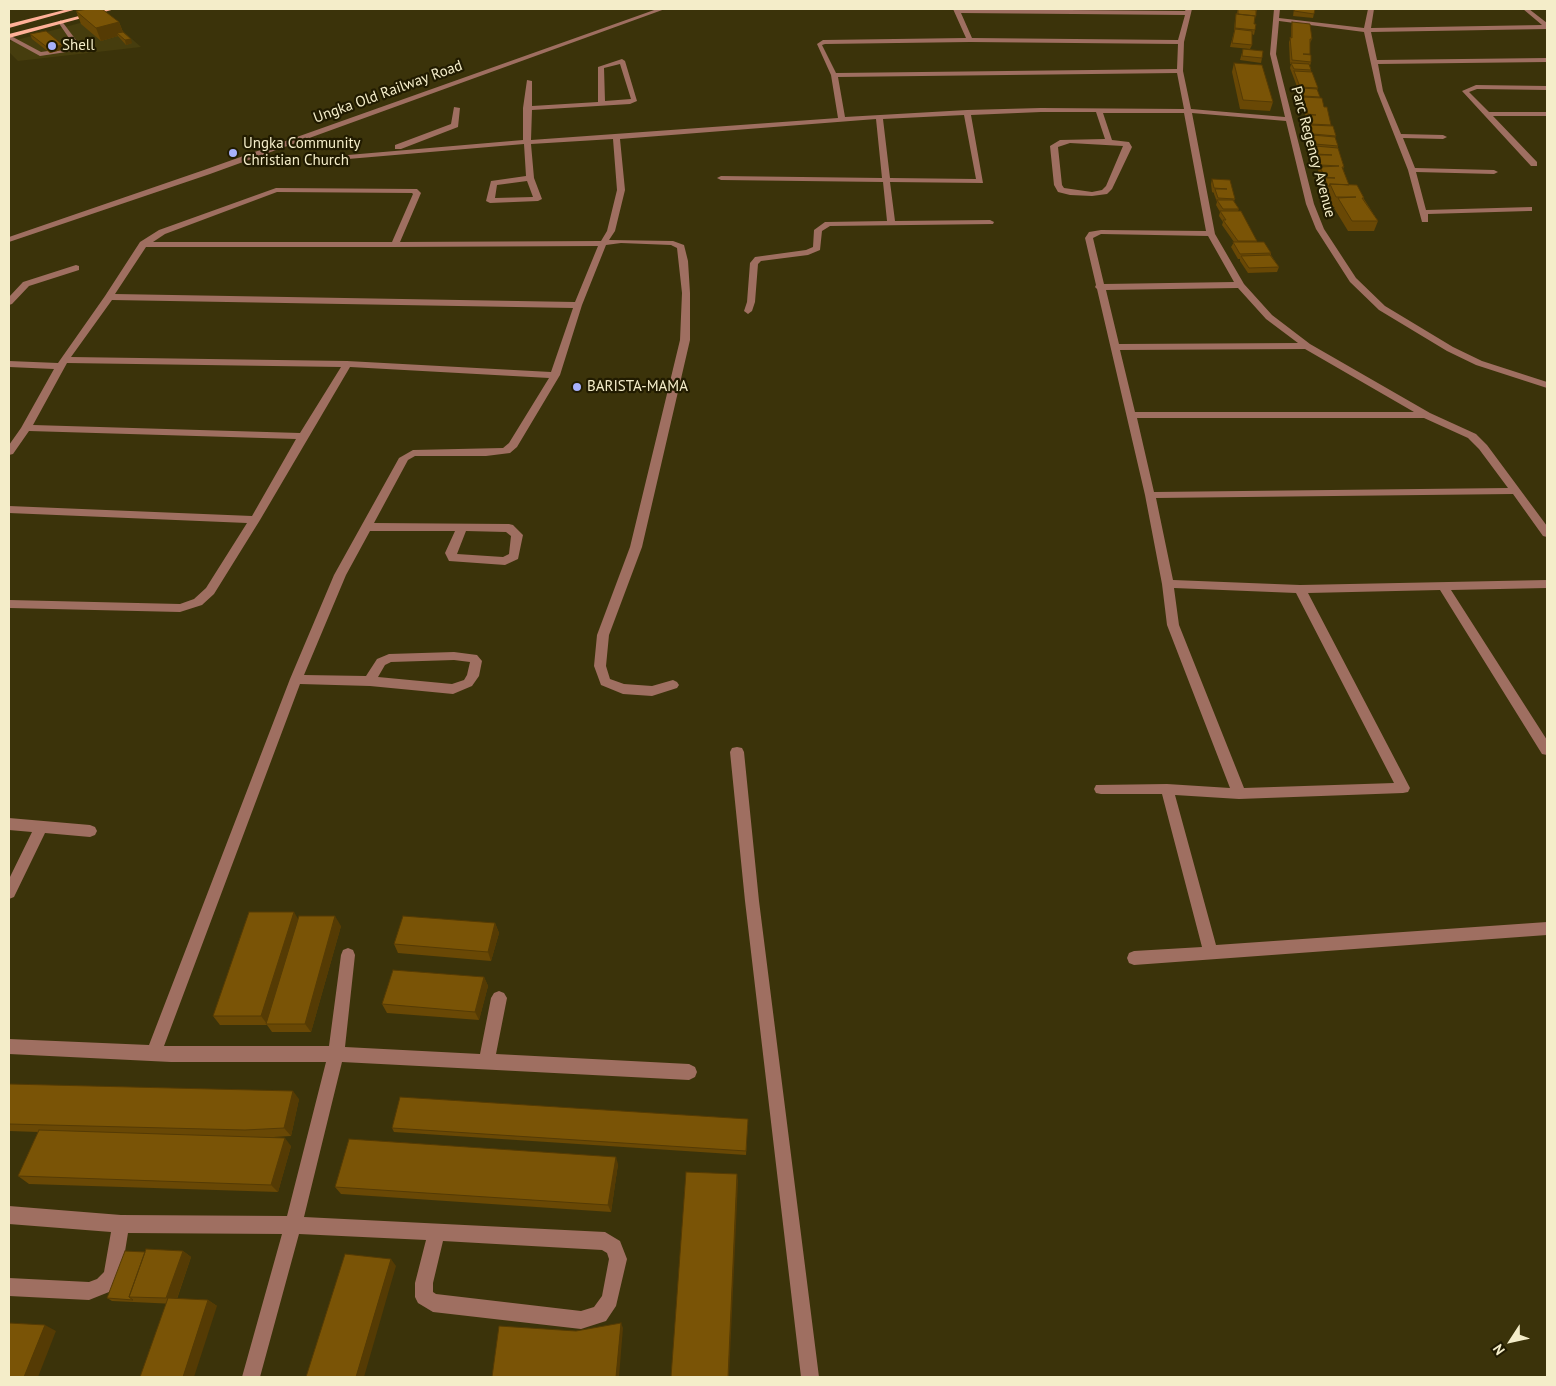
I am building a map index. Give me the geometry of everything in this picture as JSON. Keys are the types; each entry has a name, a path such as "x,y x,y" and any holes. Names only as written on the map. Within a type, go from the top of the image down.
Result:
{"main road":[{"path":"9,26 74,9"},
{"path":"9,36 112,9"}],"street":[{"name":"Ungka Old Railway Road","path":"9,240 216,169 662,9"},
{"name":"Parc Regency Avenue","path":"1278,9 1275,19 1273,54 1310,204 1320,229 1353,280 1382,308 1450,349 1479,363 1547,385"},
{"path":"1371,9 1367,30 1380,91 1412,170 1425,216 1530,209"},
{"path":"1526,9 1547,27"},
{"path":"970,40 956,10 1189,11 1181,42 1180,71 1211,234 1240,285 1269,317 1307,346 1426,415 1472,436 1483,447 1547,533"},
{"path":"1275,19 1367,30 1547,27"},
{"path":"9,36 43,54 62,52 75,47 76,44 61,22"},
{"path":"62,38 71,36"},
{"path":"842,119 834,75 819,44 823,42 970,40 1181,42"},
{"path":"27,46 38,44"},
{"path":"1373,62 1547,60"},
{"path":"527,108 602,103 635,100 622,61 601,67 602,103"},
{"path":"834,75 1180,71"},
{"path":"529,81 527,142 530,178 537,199 490,201 494,183 530,178"},
{"path":"1534,164 1465,91 1476,88 1547,88"},
{"path":"456,108 457,136"},
{"path":"1099,110 1109,142"},
{"path":"348,157 384,153 457,136 527,142 879,116 967,112 1189,111 1289,119"},
{"path":"721,178 980,181 967,112"},
{"path":"1486,114 1547,114"},
{"path":"879,116 890,223"},
{"path":"384,153 457,136"},
{"path":"154,1052 296,679 340,575 368,527 404,458 413,453 425,452 486,453 506,451 513,445 555,375 578,305 602,243 611,231 621,190 616,136"},
{"path":"1398,136 1443,137"},
{"path":"1070,141 1109,142 1126,144 1128,147 1109,187 1104,192 1092,194 1061,190 1058,185 1054,146 1060,142 1070,141"},
{"path":"1412,170 1494,172"},
{"path":"9,452 26,428 62,363 109,297 143,244 162,232 276,190 414,191 417,193 395,245"},
{"path":"748,311 751,302 754,263 758,259 808,252 817,248 818,230 828,224 990,222"},
{"path":"1211,234 1101,232 1092,234 1089,238 1099,287 1150,495 1168,584 1173,625 1239,794"},
{"path":"143,244 395,245 602,243 621,241 673,243 681,246 684,261 685,340 636,547 604,635 600,666 605,682 624,689 652,691 673,685"},
{"path":"10,300 26,284 76,268"},
{"path":"1099,287 1240,285"},
{"path":"109,297 578,305"},
{"path":"1114,347 1307,346"},
{"path":"9,364 347,364 555,375"},
{"path":"9,604 180,608 198,602 210,591 255,520 347,364"},
{"path":"1130,415 1426,415"},
{"path":"26,428 303,436"},
{"path":"1150,495 1516,491"},
{"path":"9,509 255,520"},
{"path":"368,527 462,527 508,528 517,535 514,556 504,561 453,558 451,553 462,527"},
{"path":"1168,584 1300,589 1547,584"},
{"path":"1443,586 1547,750"},
{"path":"1100,789 1166,789 1239,794 1403,788 1300,589"},
{"path":"296,679 370,681 454,689 468,683 474,676 476,661 473,658 454,656 390,658 381,662 370,681"},
{"path":"737,752 752,901 810,1377"},
{"path":"1166,789 1211,953"},
{"path":"9,824 90,831"},
{"path":"9,893 41,827"},
{"path":"1134,958 1547,929"},
{"path":"251,1377 293,1225 336,1054 348,955"},
{"path":"486,1061 499,998"},
{"path":"9,1046 154,1052 336,1054 689,1072"},
{"path":"9,1215 121,1224 293,1225 437,1232 605,1241 614,1247 618,1259 610,1300 600,1315 581,1320 434,1303 424,1297 424,1283 437,1232"},
{"path":"9,1287 89,1291 103,1286 112,1276 121,1224"}],"shaded area":[{"path":"106,16 141,47 18,61 9,52 9,42"}],"building":[{"path":"102,9 119,22 96,28 76,11"},
{"path":"1238,9 1256,10 1256,16 1238,14"},
{"path":"1295,9 1315,9 1314,14 1294,11"},
{"path":"1236,14 1255,16 1255,30 1235,28"},
{"path":"1292,22 1310,24 1312,39 1310,39 1310,54 1303,54 1311,55 1311,62 1292,60 1290,37 1292,38"},
{"path":"1235,29 1252,31 1252,45 1232,43"},
{"path":"46,31 63,45 48,48 30,34"},
{"path":"123,32 131,39 125,40 117,33"},
{"path":"1243,49 1263,51 1262,58 1242,56"},
{"path":"1234,63 1262,65 1273,102 1243,100"},
{"path":"1291,63 1309,64 1311,70 1294,69"},
{"path":"1294,71 1312,72 1318,88 1300,87"},
{"path":"1301,88 1317,89 1320,97 1304,96"},
{"path":"1303,97 1322,98 1324,107 1327,107 1331,125 1310,124 1307,115 1316,115 1308,114"},
{"path":"1310,125 1333,126 1336,136 1313,134"},
{"path":"1312,135 1335,137 1338,146 1315,144"},
{"path":"1315,146 1338,148 1344,167 1342,167 1349,185 1330,184 1329,187 1324,178 1335,178 1325,177 1320,167 1339,166 1321,165 1318,155 1332,155 1317,154"},
{"path":"1212,179 1230,180 1235,199 1218,198 1215,189 1227,189 1214,188"},
{"path":"1330,184 1357,185 1364,198 1362,198 1378,221 1352,221 1338,198 1356,197 1336,197"},
{"path":"1217,200 1233,200 1239,209 1223,209"},
{"path":"1220,211 1241,211 1257,241 1238,241 1223,220 1226,220"},
{"path":"1233,242 1264,242 1271,253 1240,254"},
{"path":"1270,255 1279,267 1249,268 1241,256"},
{"path":"249,912 294,912 261,1016 213,1016"},
{"path":"299,916 335,916 305,1024 266,1024"},
{"path":"403,916 495,923 488,952 394,944"},
{"path":"393,970 484,977 475,1012 382,1004"},
{"path":"9,1084 293,1091 284,1128 245,1130 9,1124"},
{"path":"400,1097 748,1119 746,1151 392,1128"},
{"path":"39,1130 285,1138 271,1185 18,1176"},
{"path":"349,1139 616,1157 608,1205 335,1187"},
{"path":"686,1172 737,1174 728,1377 671,1377"},
{"path":"146,1249 183,1251 166,1298 129,1297"},
{"path":"125,1251 145,1252 129,1297 133,1300 107,1298"},
{"path":"345,1254 391,1259 356,1377 306,1377"},
{"path":"168,1298 208,1300 183,1377 140,1377"},
{"path":"9,1323 45,1325 24,1377 9,1377"},
{"path":"621,1323 616,1377 492,1377 499,1326 576,1331"}],"place":[{"name":"Shell","path":"52,46"},
{"name":"Ungka Community Christian Church","path":"233,153"},
{"name":"BARISTA-MAMA","path":"577,387"}]}
